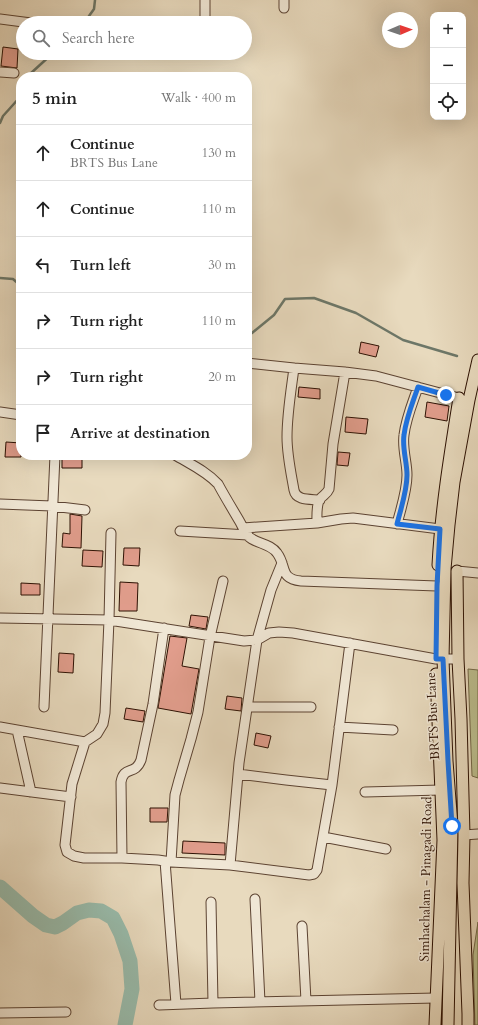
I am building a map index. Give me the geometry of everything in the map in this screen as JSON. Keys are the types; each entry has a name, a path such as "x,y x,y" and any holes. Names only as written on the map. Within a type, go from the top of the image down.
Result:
{"main road":[{"name":"BRTS Bus Lane","path":"448,1025 452,826 439,659 445,569 454,482 478,360"},
{"name":"Simhachalam - Pinagadi Road","path":"434,1025 443,840 437,586 440,529 448,465 459,398"},
{"path":"457,571 458,659 464,835 463,883 468,1025"}],"street":[{"path":"205,0 205,16"},
{"path":"0,19 16,21"},
{"path":"0,72 14,73"},
{"path":"252,364 376,376 459,398"},
{"path":"294,368 287,426 287,448 294,490 295,494 299,498 320,500"},
{"path":"317,523 318,506 320,500 327,494 329,489 333,444 345,372"},
{"path":"397,524 407,475 404,435 407,420 418,387"},
{"path":"0,412 16,414"},
{"path":"44,707 55,460"},
{"path":"184,460 212,477 218,484 246,532 256,541 270,546 277,552 285,572 291,580 437,586"},
{"path":"0,504 52,506 85,510"},
{"path":"180,531 246,532 317,523 341,518 352,518 440,529"},
{"path":"111,534 105,714 103,724 97,734 85,742 72,784 65,845 67,852 74,856 84,858 108,857 230,865 309,875 314,874 317,870 332,784 350,642"},
{"path":"230,865 238,774 257,640 271,590 282,563"},
{"path":"457,571 478,573"},
{"path":"176,1004 168,861 175,795 192,739 198,712 210,637 223,581"},
{"path":"0,618 109,620 164,628 210,637 244,641 257,640 269,633 294,633 439,659 458,659"},
{"path":"122,858 122,776 125,772 139,766 141,760 153,704 164,628"},
{"path":"248,707 311,707"},
{"path":"0,727 85,742"},
{"path":"339,727 393,730"},
{"path":"17,730 31,792"},
{"path":"238,774 332,784"},
{"path":"0,788 71,797"},
{"path":"365,792 441,790"},
{"path":"464,835 478,834"},
{"path":"323,836 386,849"},
{"path":"255,899 260,1002"},
{"path":"211,902 213,1003"},
{"path":"302,926 306,1001"},
{"path":"159,1005 436,998"},
{"path":"0,1013 66,1012"}],"green space":[{"path":"468,669 478,670 478,778 472,776"},
{"path":"478,922 478,1025 475,1025 473,955"}],"building":[{"path":"3,47 16,49 17,68 1,66"},
{"path":"361,342 379,346 376,357 359,353"},
{"path":"299,387 320,389 320,399 298,397"},
{"path":"427,402 449,406 447,421 425,417"},
{"path":"346,417 368,419 366,434 345,432"},
{"path":"6,442 16,443 16,457 5,457"},
{"path":"338,452 350,453 348,466 337,465"},
{"path":"62,460 82,460 82,468 62,468"},
{"path":"70,514 82,516 81,548 62,547 63,533 70,534"},
{"path":"124,548 140,548 139,566 123,565"},
{"path":"83,550 103,551 102,567 82,566"},
{"path":"120,582 138,583 137,611 119,611"},
{"path":"21,583 40,584 40,595 21,595"},
{"path":"191,615 208,617 206,629 189,626"},
{"path":"170,636 187,638 182,666 199,669 191,714 158,708"},
{"path":"59,653 74,654 73,673 58,672"},
{"path":"227,696 242,698 241,711 225,709"},
{"path":"126,708 145,711 143,722 124,719"},
{"path":"256,733 271,736 268,748 254,745"},
{"path":"150,808 168,808 167,822 150,822"},
{"path":"183,841 225,843 225,855 182,853"}],"waterway":[{"path":"89,16 94,9 95,0"},
{"path":"32,72 45,60"},
{"path":"0,123 3,116 16,102"},
{"path":"0,278 13,279 16,282"},
{"path":"252,333 274,315 285,299 314,298 356,313 403,340 457,356"},
{"path":"0,887 33,916 46,925 55,927 77,913 89,910 101,911 113,918 121,934 130,961 132,989 125,1025"}],"route":[{"path":"446,395 418,387 407,420 404,435 407,475 397,524 440,529 437,586 436,659 443,659 452,826"}]}
